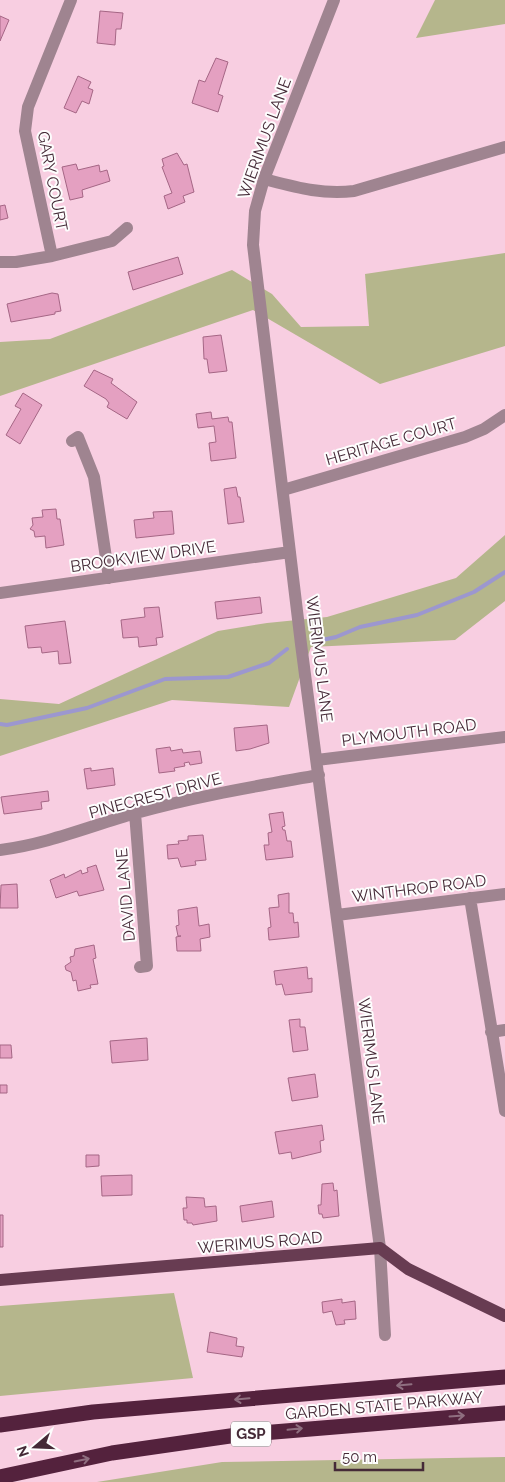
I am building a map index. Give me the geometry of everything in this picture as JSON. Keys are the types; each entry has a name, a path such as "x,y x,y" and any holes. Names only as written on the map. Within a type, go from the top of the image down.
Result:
{"highway":[{"name":"GARDEN STATE PARKWAY","path":"0,1424 93,1412 505,1377"},
{"name":"GARDEN STATE PARKWAY","path":"0,1477 112,1453 237,1435 505,1413"}],"main road":[{"name":"WERIMUS ROAD","path":"0,1280 380,1248"},
{"path":"380,1248 408,1268 505,1316"}],"street":[{"name":"GARY COURT","path":"52,256 25,131 28,107 70,0"},
{"name":"WIERIMUS LANE","path":"334,0 264,179 256,211 253,245 316,760 380,1248 385,1335"},
{"path":"264,179 308,191 336,193 354,191 505,147"},
{"path":"0,262 16,262 52,256 112,241 126,228"},
{"name":"HERITAGE COURT","path":"283,490 465,437 484,429 505,415"},
{"path":"72,441 78,437 94,477 109,578"},
{"name":"BROOKVIEW DRIVE","path":"0,593 290,552"},
{"name":"PLYMOUTH ROAD","path":"316,760 505,737"},
{"name":"PINECREST DRIVE","path":"0,850 52,841 135,813 182,801 318,775"},
{"name":"DAVID LANE","path":"135,813 147,966 140,967"},
{"name":"WINTHROP ROAD","path":"337,914 505,894"},
{"path":"470,898 505,1111"},
{"path":"491,1032 505,1030"}],"green space":[{"path":"435,0 505,0 505,24 416,38"},
{"path":"505,253 505,346 380,384 253,310 0,396 0,342 50,339 232,270 272,294 301,327 369,326 365,274"},
{"path":"505,535 505,601 455,640 311,647 289,707 172,700 0,756 0,699 59,704 218,631 267,623 327,617 456,578"},
{"path":"174,1293 193,1378 0,1396 0,1306"},
{"path":"505,1457 505,1482 97,1482 222,1462"}],"building":[{"path":"100,11 123,13 121,29 116,29 115,45 97,43"},
{"path":"0,16 9,20 0,41"},
{"path":"216,58 228,62 218,94 223,96 218,112 192,103 199,80 205,82"},
{"path":"78,76 91,82 88,88 93,90 89,104 82,101 76,113 64,108"},
{"path":"177,153 184,165 187,164 194,192 183,196 185,202 168,209 164,196 172,193 162,167 164,166 162,159"},
{"path":"76,164 78,170 99,165 100,172 107,170 110,181 82,190 83,197 70,200 62,167"},
{"path":"5,205 8,218 0,220 0,206"},
{"path":"178,257 183,274 133,290 128,272"},
{"path":"52,293 58,294 61,311 55,312 55,314 11,322 7,304"},
{"path":"221,335 227,371 209,373 207,359 204,359 203,337"},
{"path":"94,370 113,379 111,383 137,402 127,419 107,407 109,403 106,399 84,386"},
{"path":"23,393 42,405 20,444 6,435 21,409 15,406"},
{"path":"211,412 212,419 228,417 229,422 232,422 236,458 211,461 209,443 216,442 214,426 198,428 196,414"},
{"path":"236,487 238,497 240,497 244,522 228,524 224,489"},
{"path":"56,509 57,519 60,519 64,545 46,548 45,536 35,537 34,531 30,529 33,525 32,518 43,517 42,510"},
{"path":"172,511 174,534 136,538 134,520 154,518 153,512"},
{"path":"260,597 262,613 217,619 215,602"},
{"path":"159,607 163,637 156,638 157,645 139,647 138,637 123,638 121,620 145,617 144,608"},
{"path":"65,621 71,663 59,664 58,651 42,653 41,647 28,648 25,626"},
{"path":"267,725 269,743 236,751 234,728"},
{"path":"170,747 171,751 182,749 183,753 200,751 202,763 190,765 189,762 184,763 185,766 174,768 175,771 159,773 156,749"},
{"path":"91,768 91,771 113,768 115,785 87,789 84,769"},
{"path":"48,791 49,801 41,802 42,809 4,814 1,797"},
{"path":"283,812 285,826 282,827 285,830 287,841 291,841 293,857 266,860 264,845 269,845 268,833 272,832 269,814"},
{"path":"203,835 206,860 195,861 196,865 181,867 178,858 168,859 167,845 179,844 178,841 188,840 188,836"},
{"path":"96,865 104,890 79,896 77,891 56,898 50,880 64,874 65,878 81,870 82,874 88,872 87,868"},
{"path":"17,884 18,908 0,908 1,885"},
{"path":"289,893 289,913 293,913 294,923 298,922 299,937 269,940 268,928 271,927 269,908 279,907 278,895"},
{"path":"197,907 199,926 209,924 210,937 200,939 201,951 177,951 176,937 181,936 178,936 176,926 179,925 178,910"},
{"path":"94,945 96,958 93,959 98,984 90,985 91,988 78,991 76,980 73,981 71,972 66,970 65,966 71,962 70,957 74,956 75,949"},
{"path":"307,967 308,979 312,978 312,992 285,995 282,984 276,985 274,971"},
{"path":"300,1019 300,1027 305,1027 308,1050 293,1052 289,1020"},
{"path":"147,1038 148,1060 112,1063 110,1041"},
{"path":"0,1045 11,1045 12,1058 0,1058"},
{"path":"315,1074 318,1097 292,1101 288,1078"},
{"path":"0,1085 7,1085 7,1093 0,1093"},
{"path":"322,1125 324,1140 320,1141 321,1152 292,1159 291,1152 279,1154 275,1132"},
{"path":"86,1155 99,1155 99,1166 86,1167"},
{"path":"132,1175 132,1195 102,1196 101,1176"},
{"path":"333,1183 334,1191 337,1190 339,1216 323,1218 322,1214 319,1214 318,1205 321,1205 322,1184"},
{"path":"186,1197 204,1198 205,1207 216,1206 217,1221 193,1225 192,1223 187,1223 187,1220 184,1220 183,1208 187,1208"},
{"path":"272,1201 274,1217 242,1222 240,1206"},
{"path":"0,1215 3,1215 3,1247 0,1247"},
{"path":"342,1299 342,1303 355,1301 356,1319 344,1320 345,1324 336,1325 332,1311 323,1313 322,1302"},
{"path":"210,1332 237,1338 236,1346 244,1347 242,1357 207,1352"}],"waterway":[{"path":"313,642 336,637 360,627 417,615 474,592 505,572"},
{"path":"0,724 7,725 87,708 165,679 228,677 269,663 287,649"}]}
